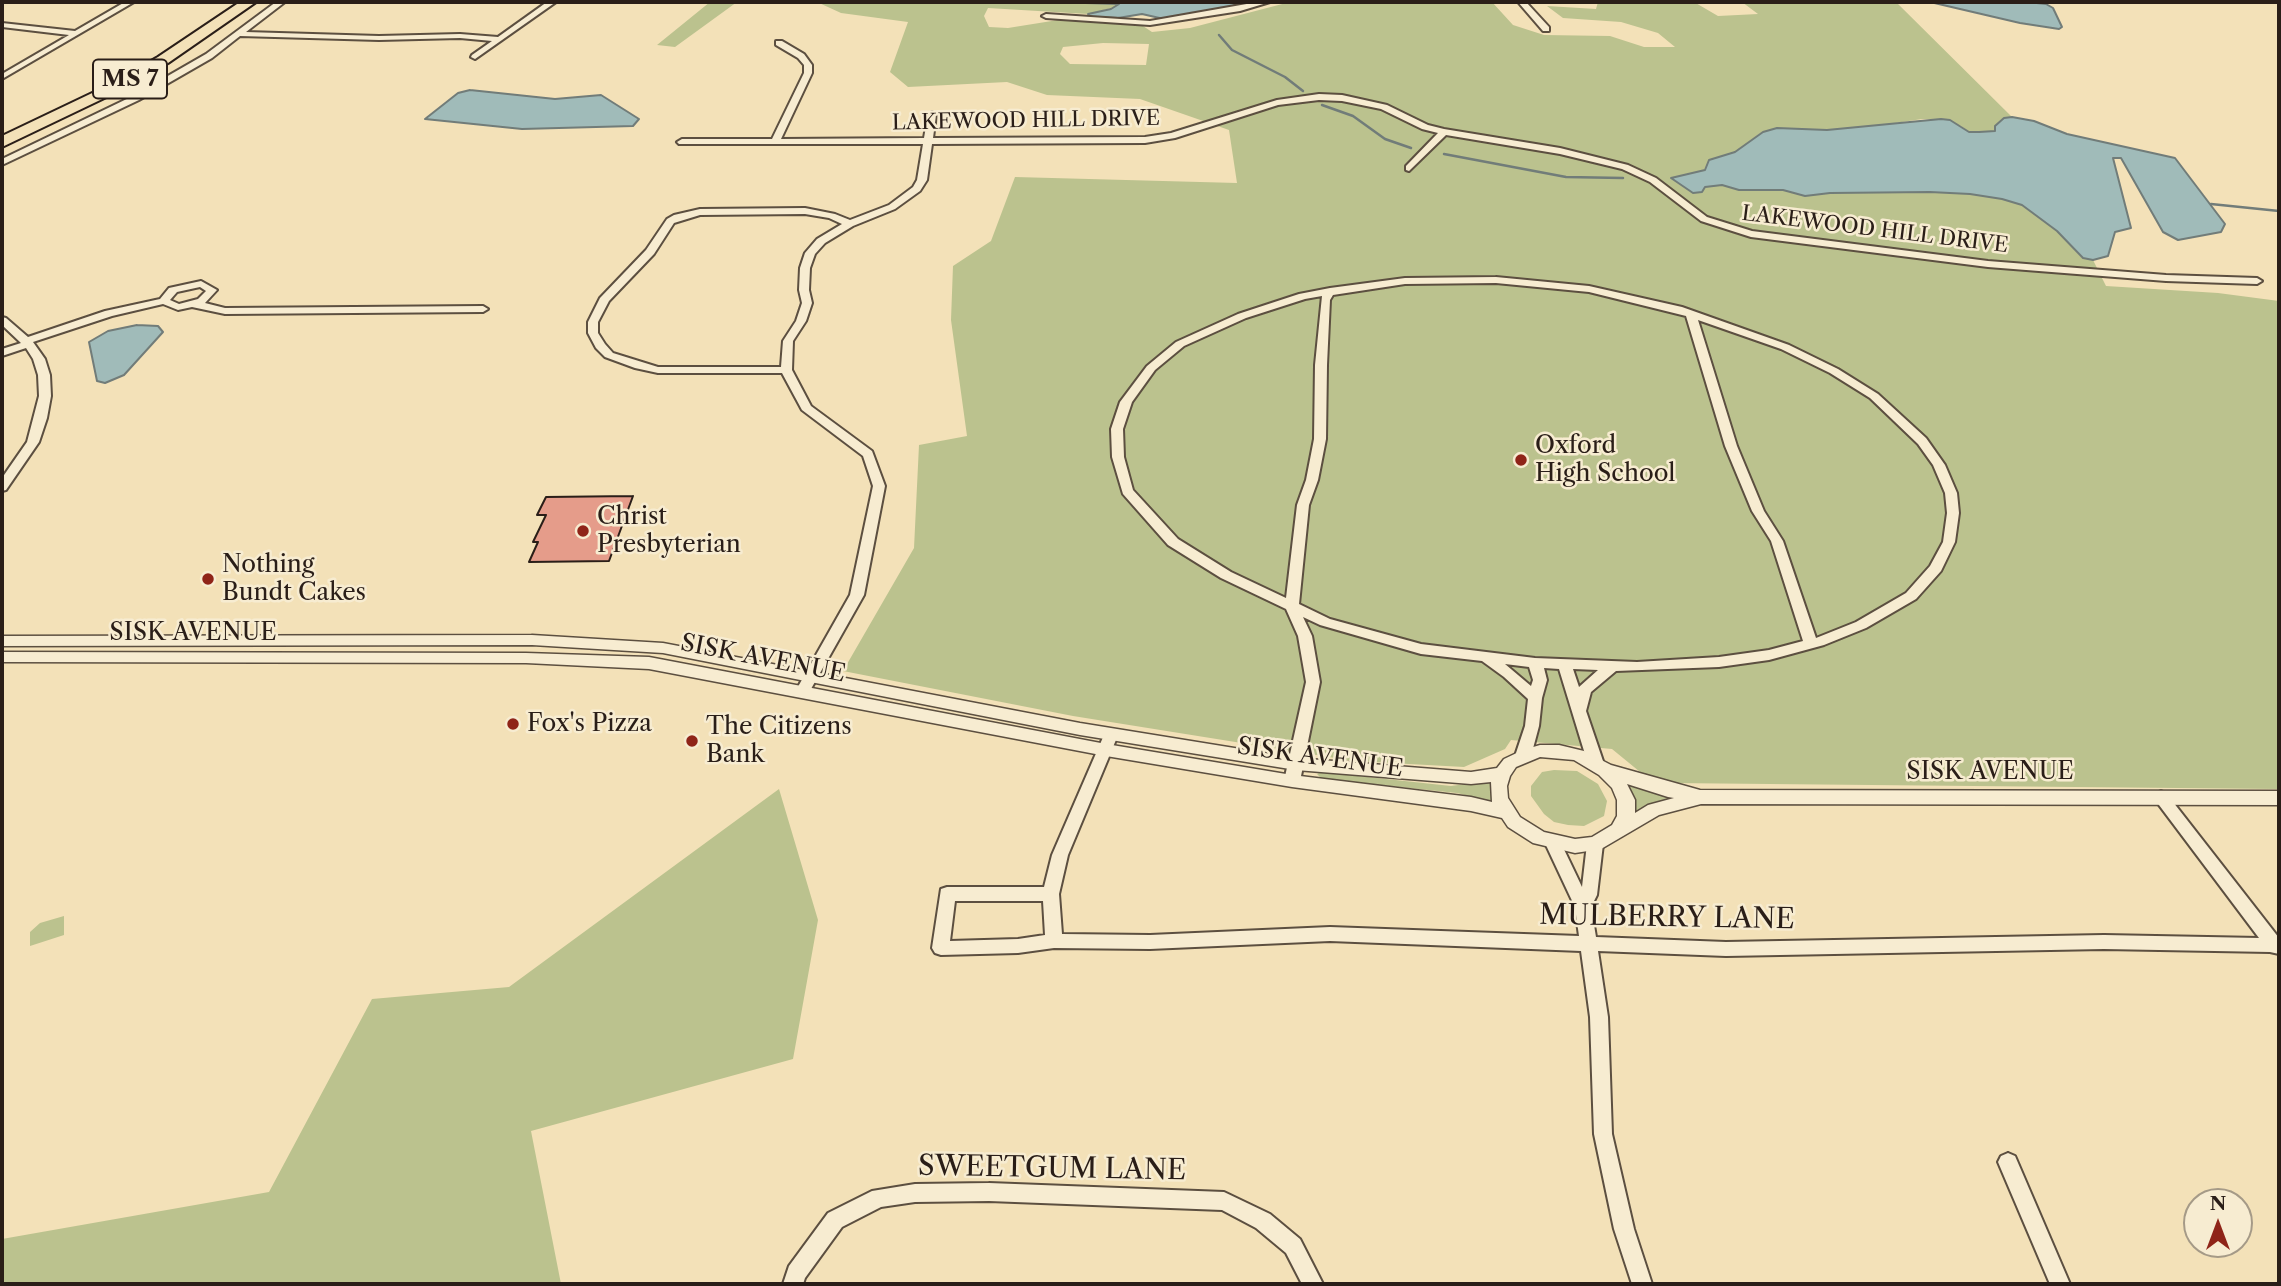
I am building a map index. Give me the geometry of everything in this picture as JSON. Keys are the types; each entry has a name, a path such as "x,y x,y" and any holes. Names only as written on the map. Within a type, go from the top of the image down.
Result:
{"highway":[{"name":"MS 7","path":"2,129 114,73 225,2"},
{"name":"MS 7","path":"2,142 114,88 163,60 249,2"}],"street":[{"path":"2,77 130,2"},
{"path":"2,162 136,98 209,56 281,2"},
{"path":"475,57 552,2"},
{"path":"1046,16 1150,23 1240,9 1266,2"},
{"path":"1522,2 1546,29"},
{"path":"2,25 75,33"},
{"path":"237,34 379,38 460,36 498,39"},
{"path":"775,142 808,73 808,65 801,56 779,43"},
{"name":"LAKEWOOD HILL DRIVE","path":"682,142 1145,140 1172,136 1277,103 1319,97 1364,101 1425,127 1444,132 1560,151 1625,167 1653,180 1704,219 1751,234 1988,264 2166,278 2257,281"},
{"path":"806,684 857,595 879,486 868,454 806,408 786,370 788,341 801,321 807,303 804,290 805,268 810,253 821,240 850,224 892,207 917,189 922,180 932,116"},
{"path":"1409,168 1444,132"},
{"path":"786,370 658,370 639,366 609,355 593,333 593,323 604,300 650,252 670,221 677,216 700,212 805,211 832,216 850,224"},
{"path":"1496,280 1589,289 1691,313 1733,327 1785,347 1834,371 1874,396 1922,441 1939,465 1951,493 1953,513 1949,542 1936,568 1911,596 1861,625 1811,644 1769,655 1719,662 1612,667 1535,663 1409,646 1325,622 1226,575 1173,542 1127,491 1118,457 1117,429 1126,402 1151,368 1180,344 1212,327 1280,303 1330,291 1405,281 1496,280"},
{"path":"164,301 168,293 180,288 194,284 210,287 208,298 194,304"},
{"path":"1294,772 1313,682 1305,636 1292,608 1303,505 1312,480 1320,439 1325,300 1330,291"},
{"path":"2,353 26,341 94,317 164,301 171,306 194,304 225,311 484,309"},
{"path":"1280,303 1307,304 1325,314"},
{"path":"1691,313 1739,467 1758,511 1777,541 1811,644"},
{"path":"2,320 26,341 39,359 44,375 45,396 33,442 2,486"},
{"path":"1698,340 1711,329 1733,327"},
{"path":"2,346 26,341"},
{"name":"SISK AVENUE","path":"2,641 532,640 607,643 663,648 806,684"},
{"path":"1482,656 1509,673 1535,698"},
{"name":"SISK AVENUE","path":"2,657 589,659 649,663 806,684 1109,742 1471,804 1505,812 1525,831 1553,844 1575,846 1595,844 1654,810 1700,797"},
{"path":"1505,812 1499,799 1498,786 1510,763 1523,756 1532,726 1539,680 1535,663"},
{"path":"1565,666 1600,767 1619,784 1626,800 1626,816 1619,830"},
{"path":"1579,711 1584,690 1612,667"},
{"path":"1054,941 1051,894 1060,855 1109,742"},
{"name":"SISK AVENUE","path":"1523,756 1540,751 1559,751 1668,790 1700,797 2279,798"},
{"name":"SISK AVENUE","path":"1294,772 1471,778 1502,774"},
{"path":"2161,797 2278,947"},
{"path":"1553,844 1584,906 1599,1017 1603,1134 1624,1229 1642,1284"},
{"path":"1584,906 1589,895 1595,844"},
{"name":"MULBERRY LANE","path":"1051,894 947,894 941,948 1018,946 1054,941 1150,942 1330,934 1726,948 2079,942 2278,947"},
{"path":"2008,1162 2060,1284"},
{"name":"SWEETGUM LANE","path":"793,1284 796,1273 835,1220 879,1198 989,1192 1224,1201 1263,1221 1293,1246 1313,1284"}],"green space":[{"path":"710,2 737,2 675,47 657,45"},
{"path":"817,2 1111,3 1119,6 1088,14 988,8 984,16 989,27 1008,28 1058,20 1143,26 1152,32 1190,28 1290,2 1492,2 1513,25 1544,35 1610,36 1644,47 1675,47 1658,33 1621,22 1563,18 1547,6 1596,9 1598,2 1694,2 1718,16 1758,14 1742,2 1896,2 2012,117 2004,118 1996,131 1969,132 1941,119 1922,119 1862,128 1762,132 1735,152 1709,160 1705,170 1672,179 1687,187 1722,185 1739,190 1783,190 1805,196 1830,193 1930,192 2002,199 2022,205 2057,231 2082,258 2093,260 2106,286 2218,293 2279,301 2279,789 1668,783 1645,776 1612,749 1511,740 1505,749 1464,767 1354,761 1073,716 843,671 914,548 919,445 967,436 951,320 953,266 991,241 1015,177 1237,183 1229,130 1140,99 1047,95 1007,82 908,87 890,72 908,22 841,13","holes":["1103,43 1149,44 1146,65 1070,64 1060,54 1063,47"]},
{"path":"1577,771 1598,784 1607,801 1604,816 1584,826 1554,822 1544,814 1531,796 1531,786 1542,772"},
{"path":"1321,772 1451,786 1495,780 1497,803 1457,793 1322,779 1317,774"},
{"path":"1623,781 1656,794 1685,799 1629,819"},
{"path":"779,789 818,920 793,1059 531,1131 561,1284 2,1284 2,1239 269,1192 372,999 509,987"},
{"path":"64,916 64,935 30,946 30,932 40,923"}],"water":[{"path":"1052,2 1240,2 1227,9 1164,19 1142,14 1118,18 1090,17 1088,14 1111,9 1119,4"},
{"path":"1930,2 2046,4 2053,8 2062,27 2059,29 2020,23"},
{"path":"470,90 555,99 601,95 639,119 633,126 522,129 425,119 458,93"},
{"path":"2004,118 2034,121 2067,134 2175,158 2225,224 2221,232 2178,240 2163,232 2121,158 2113,158 2131,228 2115,232 2108,256 2093,260 2083,258 2057,231 2022,205 2002,199 1930,192 1830,193 1805,196 1783,190 1739,190 1722,185 1705,187 1702,192 1693,193 1671,178 1705,170 1709,160 1735,152 1763,132 1777,128 1827,130 1941,119 1950,120 1969,132 1979,132 1995,131 1995,126"},
{"path":"137,325 158,326 163,332 124,375 105,383 97,381 89,342 108,331"}],"building":[{"name":"Christ Presbyterian","path":"633,496 609,561 529,562 538,542 533,542 546,515 537,515 546,497"}],"waterway":[{"path":"1219,35 1232,50 1285,77 1303,91"},
{"path":"1322,105 1353,116 1385,139 1411,148"},
{"path":"1444,154 1566,177 1623,178"},
{"path":"2211,204 2279,211"}],"place":[{"name":"Oxford High School","path":"1521,460"},
{"name":"Christ Presbyterian","path":"583,531"},
{"name":"Nothing Bundt Cakes","path":"208,579"},
{"name":"Fox's Pizza","path":"513,724"},
{"name":"The Citizens Bank","path":"692,741"}]}
